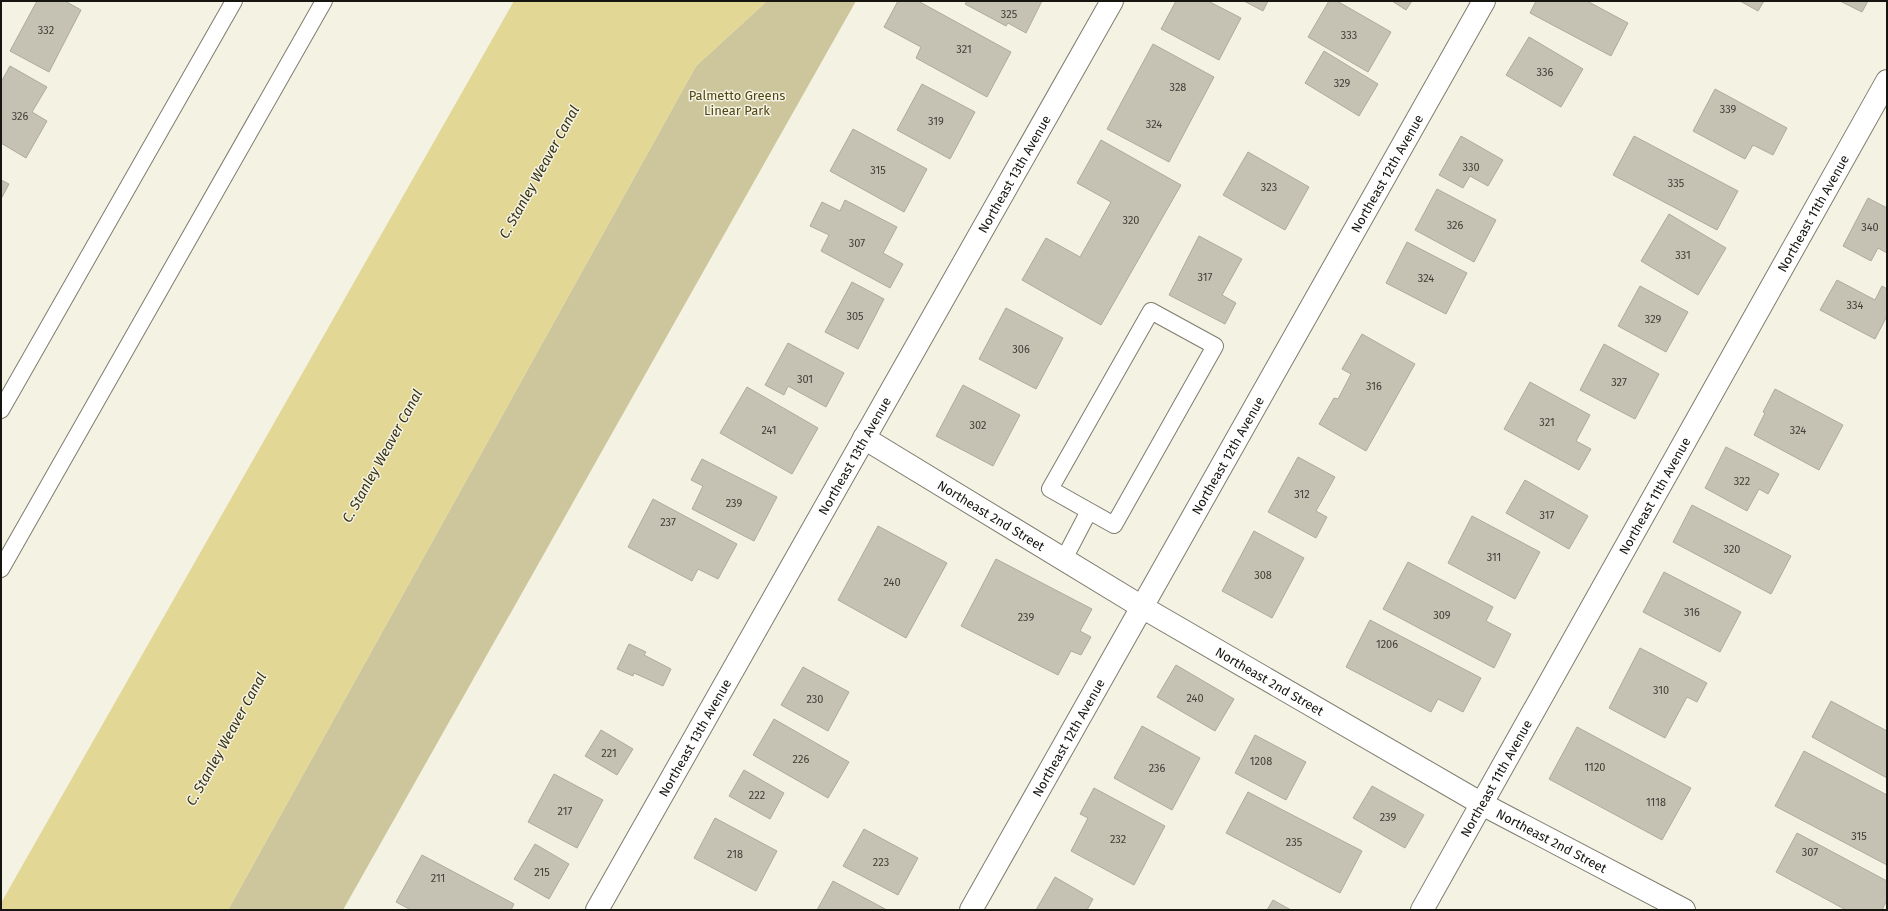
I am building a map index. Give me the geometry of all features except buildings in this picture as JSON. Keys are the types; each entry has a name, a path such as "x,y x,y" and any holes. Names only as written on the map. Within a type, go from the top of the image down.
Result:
{"street":[{"name":"Northeast 13th Avenue","path":"597,910 1112,1"},
{"name":"Northeast 12th Avenue","path":"971,910 1484,1"},
{"name":"Northeast 11th Avenue","path":"1422,910 1887,82"},
{"name":"Northeast 2nd Street","path":"864,438 1142,607 1482,804 1684,910"}],"lane":[{"path":"1,410 234,1"},
{"path":"1,569 324,1"},
{"path":"1151,311 1215,346 1114,525 1089,511 1050,489 1151,311"},
{"path":"1064,559 1089,511"}],"green space":[{"name":"Palmetto Greens Linear Park","path":"767,1 856,1 343,910 228,910 696,66"}],"water":[{"name":"C. Stanley Weaver Canal","path":"514,1 767,1 696,66 228,910 1,910 1,903"}]}
